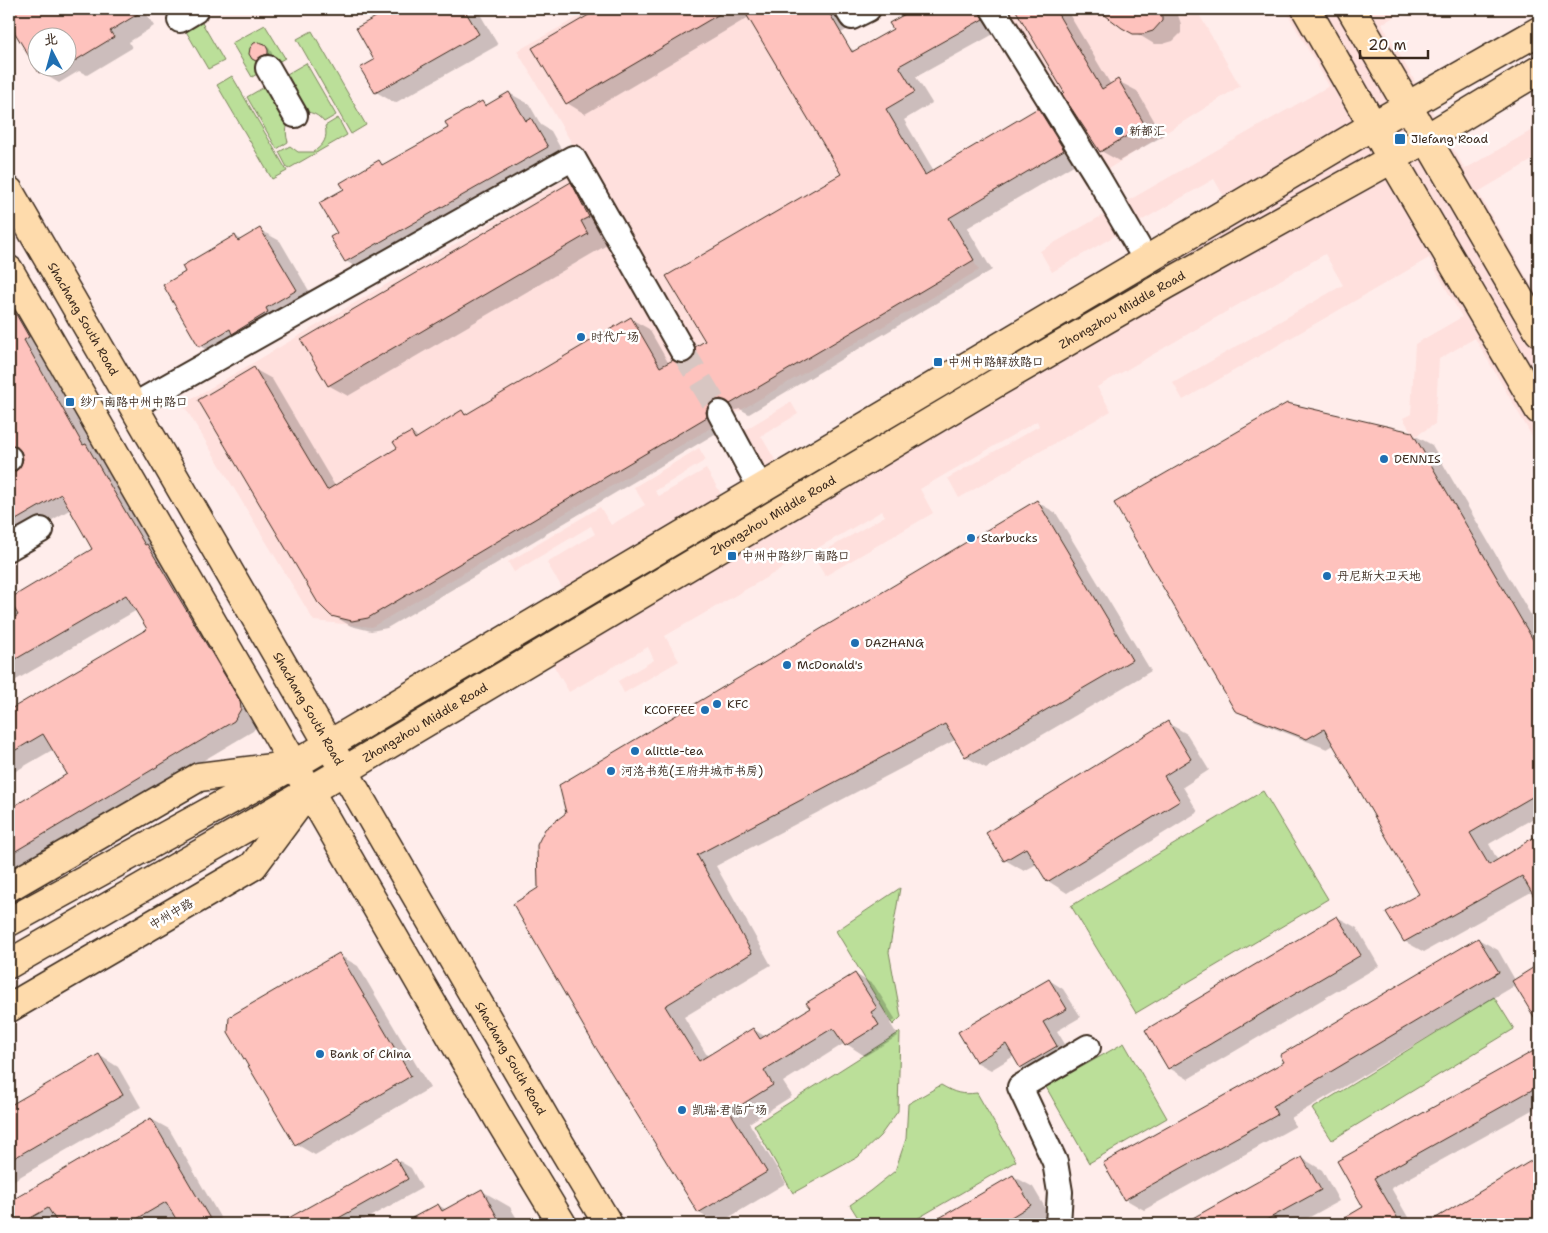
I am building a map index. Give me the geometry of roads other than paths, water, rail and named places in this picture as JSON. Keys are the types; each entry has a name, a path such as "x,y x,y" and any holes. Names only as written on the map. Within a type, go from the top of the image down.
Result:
{"main road":[{"path":"1306,9 1539,410"},
{"path":"1351,9 1539,332"},
{"path":"9,922 294,765 760,487 1374,125 1539,31"},
{"name":"Zhongzhou Middle Road","path":"9,964 308,790 344,771 996,383 1165,285 1392,159 1539,70"},
{"name":"Shachang South Road","path":"9,191 547,1122 608,1224"},
{"path":"9,270 496,1115 562,1224"},
{"path":"9,887 199,777 294,765"},
{"name":"中州中路","path":"9,1008 253,866 308,790"}],"street":[{"path":"847,9 852,17 868,9"},
{"path":"993,9 1097,176 1146,260"},
{"path":"268,68 295,115"},
{"path":"133,406 573,158 682,350"},
{"path":"720,413 760,487"},
{"path":"9,548 41,530"},
{"path":"1058,1224 1060,1192 1055,1162 1020,1087 1088,1047"}],"tunnel":[{"path":"682,350 720,413"}],"place":[{"name":"新都汇","path":"1119,131"},
{"name":"Jiefang Road","path":"1400,139"},
{"name":"时代广场","path":"581,337"},
{"name":"中州中路解放路口","path":"938,362"},
{"name":"纱厂南路中州中路口","path":"70,402"},
{"name":"DENNIS","path":"1384,459"},
{"name":"Starbucks","path":"971,538"},
{"name":"中州中路纱厂南路口","path":"732,556"},
{"name":"丹尼斯大卫天地","path":"1327,576"},
{"name":"DAZHANG","path":"855,643"},
{"name":"McDonald's","path":"787,665"},
{"name":"KFC","path":"717,704"},
{"name":"KCOFFEE","path":"705,710"},
{"name":"alittle-tea","path":"635,751"},
{"name":"河洛书苑(王府井城市书房)","path":"611,771"},
{"name":"Bank of China","path":"320,1054"},
{"name":"凯瑞·君临广场","path":"682,1110"}]}
